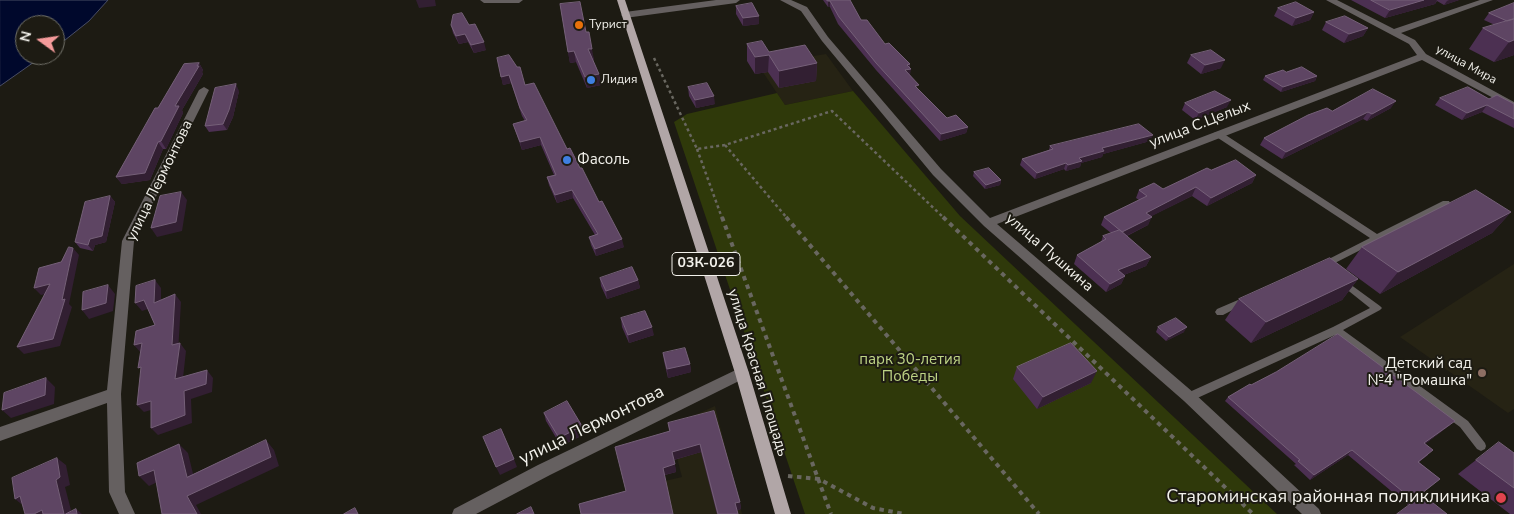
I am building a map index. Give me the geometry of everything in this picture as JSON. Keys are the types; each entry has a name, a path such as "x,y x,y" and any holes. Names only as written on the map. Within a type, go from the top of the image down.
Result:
{"main road":[{"name":"улица Красная Площадь","path":"621,0 742,373 783,514"}],"street":[{"path":"484,0 519,0"},
{"path":"625,15 736,0"},
{"name":"улица Пушкина","path":"784,0 804,9 826,39 937,172 988,223 1188,397 1313,514"},
{"name":"улица Мира","path":"1330,0 1412,42 1423,56 1514,106"},
{"path":"1392,32 1490,0"},
{"name":"улица С.Целых","path":"988,223 1423,56"},
{"name":"улица Лермонтова","path":"127,514 117,492 114,394 128,242 204,90"},
{"name":"улица Лермонтова","path":"460,514 544,470 742,373"},
{"path":"0,434 114,394"}],"lane":[{"path":"1218,134 1377,238"},
{"path":"1188,397 1336,330 1377,308 1325,272 1377,238 1446,203"},
{"path":"1220,312 1254,296"},
{"path":"1336,330 1464,424 1481,446"}],"path":[{"path":"653,56 697,149 831,514"},
{"path":"697,149 725,145 832,111 1253,514"},
{"path":"725,145 1039,514"},
{"path":"772,474 819,479 873,508 904,514"}],"shaded area":[{"path":"826,54 853,91 785,105 758,65"},
{"name":"Детский сад №4 \"Ромашка\"","path":"1514,264 1514,409 1508,413 1400,337"},
{"path":"715,406 742,514 641,514 629,509 626,490 682,477 669,427"}],"green space":[{"name":"парк 30-летия Победы","path":"853,91 960,216 1277,514 805,514 674,122 687,114 777,93 785,105"}],"water":[{"path":"0,0 108,0 89,21 65,40 65,15 15,15 15,65 30,65 0,86"}],"building":[{"path":"827,0 850,0 861,20 867,20 885,44 889,43 910,64 907,65 911,69 905,70 919,85 915,86 947,118 956,115 968,127 941,134 876,63 839,17 830,1"},
{"path":"1371,0 1424,0 1390,10"},
{"path":"580,2 586,32 589,32 592,49 588,49 599,74 585,77 574,51 568,52 560,4"},
{"path":"1296,2 1314,12 1296,18 1278,8"},
{"path":"752,3 759,16 743,18 736,6"},
{"path":"1514,3 1514,19 1507,21 1489,13"},
{"path":"462,13 469,25 475,24 484,42 471,45 465,34 456,36 451,25 453,15"},
{"path":"1345,16 1368,28 1349,34 1326,22"},
{"path":"1514,19 1514,40 1509,42 1483,28"},
{"path":"762,41 769,52 805,45 817,63 779,71 769,55 755,57 747,44"},
{"path":"1211,50 1225,60 1205,65 1191,55"},
{"path":"509,55 517,67 520,67 525,85 534,83 567,149 570,148 599,202 602,201 622,239 595,249 589,237 598,234 572,190 555,195 547,177 556,175 540,137 520,142 513,124 527,120 520,108 509,75 501,77 497,58"},
{"path":"199,63 175,106 179,106 161,141 158,142 145,173 116,177 155,108 158,108 184,64"},
{"path":"1302,67 1317,76 1283,87 1265,76 1283,70 1286,72"},
{"path":"707,83 714,96 695,100 688,87"},
{"path":"236,84 223,124 205,126 215,88"},
{"path":"1468,87 1489,99 1497,95 1514,104 1514,119 1487,105 1467,113 1440,98"},
{"path":"1373,89 1396,101 1372,114 1368,112 1286,152 1264,138 1308,115 1327,108 1332,111"},
{"path":"1215,91 1231,100 1199,113 1185,103"},
{"path":"1139,124 1153,135 1102,148 1104,151 1079,158 1082,161 1068,165 1066,163 1037,173 1022,159 1053,149 1050,146"},
{"path":"1236,160 1256,175 1211,198 1196,187 1146,213 1152,217 1122,232 1104,217 1147,196 1139,190 1154,183 1163,189 1207,168 1211,170"},
{"path":"989,168 1001,180 986,185 974,172"},
{"path":"1476,190 1511,212 1398,272 1362,247"},
{"path":"181,192 176,222 151,228 160,196"},
{"path":"110,196 102,236 90,239 88,245 75,242 85,202"},
{"path":"1120,230 1151,257 1118,270 1125,276 1110,284 1077,255 1106,239 1103,236"},
{"path":"69,247 73,248 62,300 65,299 53,339 17,347 50,284 34,288 39,268 61,262"},
{"path":"1330,258 1358,279 1266,322 1239,299"},
{"path":"632,267 638,280 606,291 600,278"},
{"path":"155,280 154,303 175,294 172,345 180,343 175,379 207,370 206,384 184,391 185,415 151,428 151,401 137,405 141,367 138,368 142,343 134,345 136,331 155,325 144,300 135,303 136,286"},
{"path":"108,285 106,303 82,310 83,292"},
{"path":"645,311 652,327 628,335 621,318"},
{"path":"1176,318 1187,327 1169,337 1158,327"},
{"path":"1338,334 1455,421 1424,443 1433,450 1418,462 1440,479 1413,500 1352,450 1314,475 1298,461 1300,460 1228,397 1276,372"},
{"path":"1071,343 1097,371 1043,397 1017,367"},
{"path":"685,348 690,364 667,369 663,353"},
{"path":"46,378 45,395 2,410 4,393"},
{"path":"567,401 582,426 559,438 544,413"},
{"path":"714,411 740,502 735,503 738,514 718,514 700,444 672,452 675,464 663,468 673,514 581,514 579,504 626,491 615,447 670,431 668,423"},
{"path":"501,429 514,459 496,467 483,437"},
{"path":"266,440 271,457 187,496 197,514 162,514 154,470 139,476 137,463 179,444 187,477"},
{"path":"1499,442 1514,453 1514,488 1476,460"},
{"path":"57,458 60,477 56,480 64,514 43,514 42,510 34,514 25,514 20,496 15,499 12,478"},
{"path":"1423,495 1447,514 1397,514"},
{"path":"531,507 534,514 517,514"},
{"path":"355,508 358,514 344,514"},
{"path":"76,509 77,514 66,514"}],"place":[{"name":"Турист","path":"579,25"},
{"name":"Лидия","path":"591,80"},
{"name":"Фасоль","path":"567,160"},
{"name":"Детский сад №4 \"Ромашка\"","path":"1482,373"},
{"name":"Староминская районная поликлиника","path":"1501,498"}]}
